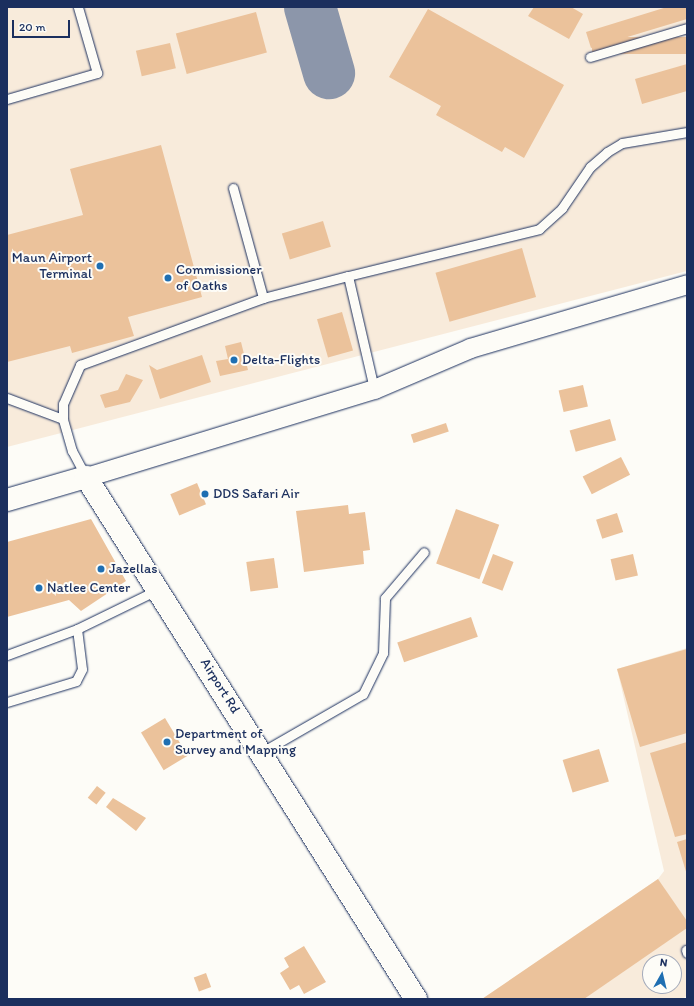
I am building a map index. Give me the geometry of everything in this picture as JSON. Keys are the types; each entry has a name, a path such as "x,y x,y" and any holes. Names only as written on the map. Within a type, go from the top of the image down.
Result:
{"street":[{"path":"7,500 374,389 470,348 687,284"},
{"name":"Airport Rd","path":"86,477 262,752 416,999"}],"lane":[{"path":"7,99 97,73 78,7"},
{"path":"590,57 687,28"},
{"path":"86,477 72,451 63,419 63,404 80,365 263,298 539,229 562,208 590,167 607,152 622,144 687,132"},
{"path":"233,188 263,298"},
{"path":"348,276 374,389"},
{"path":"7,398 63,419"},
{"path":"262,752 363,694 383,653 385,598 424,552"},
{"path":"7,655 77,629 158,590"},
{"path":"7,702 76,681 82,669 77,629"}],"shaded area":[{"path":"7,7 687,7 687,271 7,447"},
{"path":"687,648 687,995 683,999 482,999 658,879 664,871 617,669"}],"building":[{"path":"534,7 571,7 583,14 569,39 528,16"},
{"path":"667,7 687,7 687,19 591,48 586,32"},
{"path":"428,9 564,85 524,158 505,147 502,152 436,115 441,106 389,77"},
{"path":"256,12 267,53 187,74 176,33"},
{"path":"592,37 687,37 687,54 592,54"},
{"path":"170,43 176,68 142,76 136,51"},
{"path":"687,64 687,91 642,104 635,79"},
{"name":"Maun Airport Terminal","path":"161,145 202,297 128,317 134,336 72,353 70,346 7,362 7,235 83,215 70,169"},
{"path":"323,221 331,247 290,259 282,234"},
{"path":"522,248 536,297 450,322 435,273"},
{"path":"342,312 353,350 328,358 317,319"},
{"name":"Delta-Flights","path":"241,342 248,370 220,376 216,361 228,359 225,346"},
{"path":"202,355 211,382 160,399 149,365 157,370"},
{"path":"126,374 143,380 130,402 105,408 100,395 118,390"},
{"path":"583,385 588,406 564,412 559,391"},
{"path":"610,419 616,440 576,452 570,431"},
{"path":"446,423 449,432 414,443 411,434"},
{"path":"621,457 630,475 592,494 583,477"},
{"path":"197,483 206,504 179,516 170,494"},
{"path":"348,505 349,514 365,512 370,550 363,551 364,564 304,572 296,511"},
{"path":"456,509 499,525 479,579 436,564"},
{"path":"617,513 623,532 602,539 596,520"},
{"path":"91,519 126,581 81,611 69,600 7,617 7,542"},
{"path":"493,554 514,562 502,591 482,583"},
{"path":"633,554 638,575 616,581 611,559"},
{"path":"274,558 278,588 250,592 246,562"},
{"path":"471,617 478,637 404,662 397,642"},
{"path":"687,649 687,733 640,747 617,669"},
{"path":"165,718 188,756 164,770 141,732"},
{"path":"687,742 687,834 675,837 650,753"},
{"path":"599,749 609,782 573,793 563,760"},
{"path":"97,786 106,793 96,805 88,798"},
{"path":"113,798 146,818 136,831 106,807"},
{"path":"687,839 687,875 677,842"},
{"path":"658,879 687,921 687,928 649,954 642,954 642,959 584,999 482,999"},
{"path":"304,946 326,982 304,994 299,985 290,990 280,973 289,967 284,958"},
{"path":"206,973 211,987 199,992 194,977"}],"taxiway":[{"path":"310,7 329,73"}],"place":[{"name":"Maun Airport Terminal","path":"100,266"},
{"name":"Commissioner of Oaths","path":"168,278"},
{"name":"Delta-Flights","path":"234,360"},
{"name":"DDS Safari Air","path":"205,494"},
{"name":"Jazellas","path":"101,569"},
{"name":"Natlee Center","path":"39,588"},
{"name":"Department of Survey and Mapping","path":"167,742"}]}
